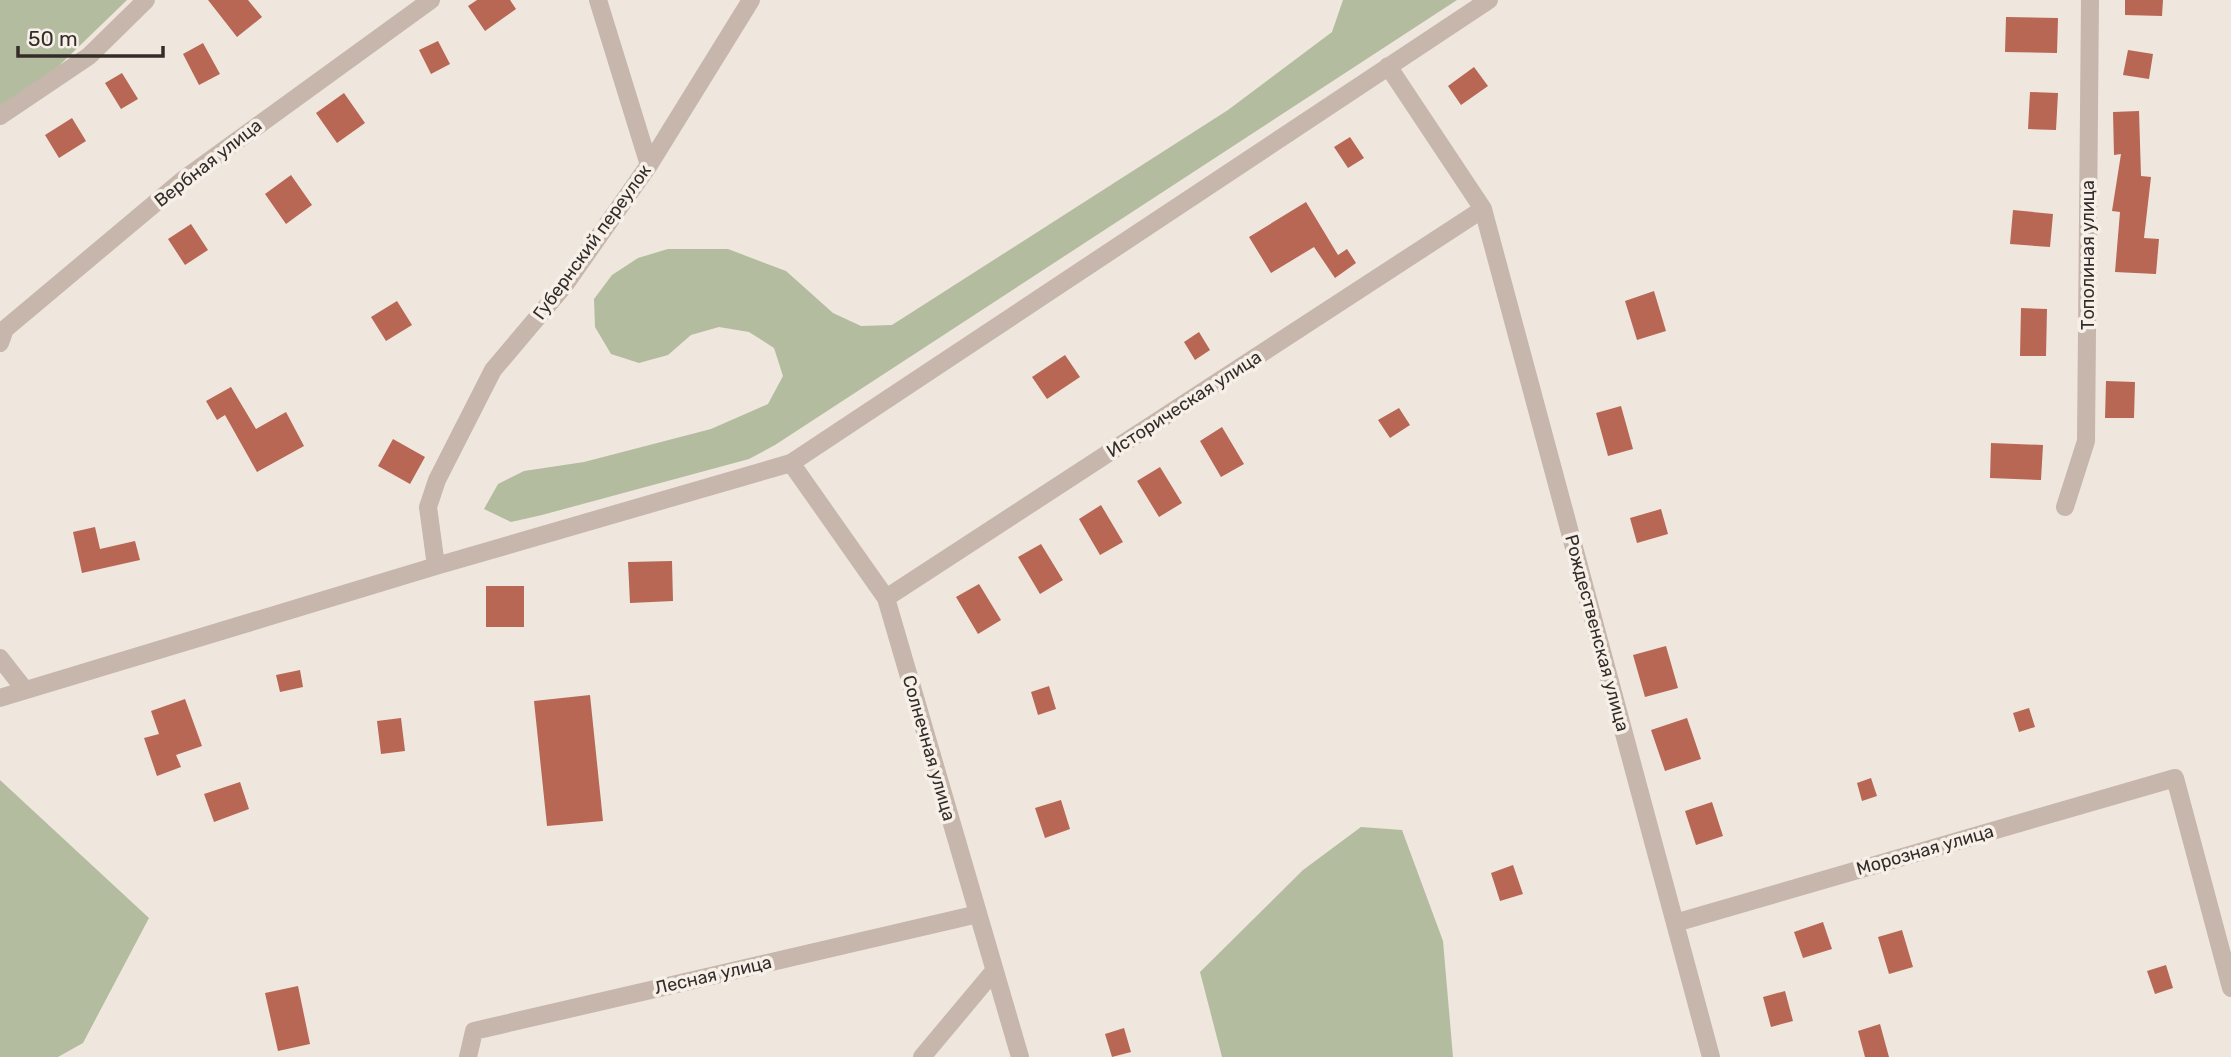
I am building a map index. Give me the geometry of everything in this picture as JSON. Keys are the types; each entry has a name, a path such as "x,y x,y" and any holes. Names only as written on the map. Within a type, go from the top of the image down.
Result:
{"street":[{"path":"0,116 89,56 146,0"},
{"name":"Вербная улица","path":"0,342 5,329 184,179 431,0"},
{"path":"598,0 649,165"},
{"name":"Губернский переулок","path":"436,566 428,507 436,480 493,370 564,286 649,165 751,0"},
{"path":"0,698 436,566 791,463 1489,0"},
{"name":"Тополиная улица","path":"2065,507 2086,441 2090,0"},
{"name":"Рождественская улица","path":"1388,66 1483,209 1711,1057"},
{"name":"Историческая улица","path":"886,598 1483,209"},
{"name":"Солнечная улица","path":"791,463 886,598 1020,1057"},
{"path":"0,659 25,690"},
{"name":"Морозная улица","path":"1675,923 2175,778 2231,988"},
{"name":"Лесная улица","path":"468,1057 474,1031 978,914"},
{"path":"922,1057 995,971"}],"green space":[{"path":"0,0 127,0 39,85 0,109"},
{"path":"1343,0 1457,0 775,445 749,459 511,522 484,509 498,484 524,471 584,462 711,429 768,404 783,376 774,348 749,332 719,327 691,335 668,355 639,363 611,354 595,327 594,299 612,275 638,258 668,249 728,249 786,271 833,313 861,326 892,325 1228,110 1332,32"},
{"path":"0,780 149,918 83,1043 58,1057 0,1057"},
{"path":"1361,827 1402,830 1443,941 1453,1057 1222,1057 1200,972 1303,870"}],"building":[{"path":"208,0 248,0 262,17 237,37"},
{"path":"477,0 510,0 516,9 485,31 468,6"},
{"path":"2125,0 2163,0 2162,16 2125,15"},
{"path":"2006,17 2058,18 2057,53 2005,52"},
{"path":"438,41 450,64 431,74 419,50"},
{"path":"203,43 220,74 199,85 183,54"},
{"path":"2128,50 2153,54 2149,79 2123,75"},
{"path":"1474,67 1488,86 1461,105 1448,86"},
{"path":"122,73 138,99 121,109 105,83"},
{"path":"2030,92 2058,93 2056,130 2028,129"},
{"path":"344,93 365,123 337,143 316,113"},
{"path":"2139,111 2141,176 2151,177 2144,238 2159,239 2156,274 2115,272 2120,212 2112,211 2121,154 2114,155 2113,112"},
{"path":"72,118 86,141 59,158 45,135"},
{"path":"1350,137 1364,158 1348,168 1334,147"},
{"path":"291,175 312,205 286,224 265,194"},
{"path":"1306,202 1338,255 1347,249 1356,263 1335,278 1314,247 1271,273 1249,237"},
{"path":"2013,210 2053,214 2050,247 2010,244"},
{"path":"191,224 208,250 185,265 168,239"},
{"path":"1654,291 1666,331 1637,340 1625,301"},
{"path":"397,301 412,325 386,341 371,317"},
{"path":"2021,308 2047,309 2046,356 2020,356"},
{"path":"1199,332 1210,350 1195,360 1184,342"},
{"path":"1065,355 1080,377 1047,399 1032,377"},
{"path":"2106,381 2135,382 2134,418 2105,418"},
{"path":"231,387 256,429 286,412 304,446 257,472 225,415 217,420 206,401"},
{"path":"1621,406 1633,449 1608,456 1596,413"},
{"path":"1399,408 1410,425 1390,438 1378,420"},
{"path":"1222,427 1244,464 1221,477 1200,441"},
{"path":"393,439 425,457 410,484 378,466"},
{"path":"1991,443 2043,445 2041,480 1990,478"},
{"path":"1160,467 1182,503 1159,517 1137,481"},
{"path":"1101,505 1123,542 1100,555 1079,519"},
{"path":"1661,509 1668,534 1637,543 1630,518"},
{"path":"95,527 100,549 135,541 140,560 82,573 73,532"},
{"path":"1041,544 1063,580 1040,594 1018,557"},
{"path":"672,561 673,601 630,603 628,562"},
{"path":"979,584 1001,620 978,634 956,597"},
{"path":"486,586 524,586 524,627 486,627"},
{"path":"1666,646 1678,688 1645,697 1633,655"},
{"path":"300,670 303,687 280,692 276,675"},
{"path":"1049,686 1056,709 1038,715 1031,692"},
{"path":"590,695 603,821 547,826 534,701"},
{"path":"185,699 202,746 176,755 181,767 157,776 144,738 159,734 151,711"},
{"path":"2029,708 2035,727 2019,732 2013,713"},
{"path":"401,718 405,751 381,754 377,721"},
{"path":"1687,718 1701,759 1665,771 1651,730"},
{"path":"1871,778 1877,796 1862,801 1857,783"},
{"path":"240,782 249,809 214,822 204,794"},
{"path":"1061,800 1070,829 1045,838 1035,808"},
{"path":"1712,802 1723,836 1696,845 1685,811"},
{"path":"1513,865 1523,894 1500,901 1491,873"},
{"path":"1823,922 1832,949 1803,958 1794,932"},
{"path":"1902,930 1913,967 1889,974 1878,937"},
{"path":"2166,965 2173,988 2155,994 2147,971"},
{"path":"298,986 310,1044 278,1051 265,993"},
{"path":"1785,991 1793,1021 1771,1027 1763,997"},
{"path":"1880,1024 1889,1057 1865,1057 1858,1031"},
{"path":"1124,1028 1131,1052 1112,1057 1105,1034"}]}
